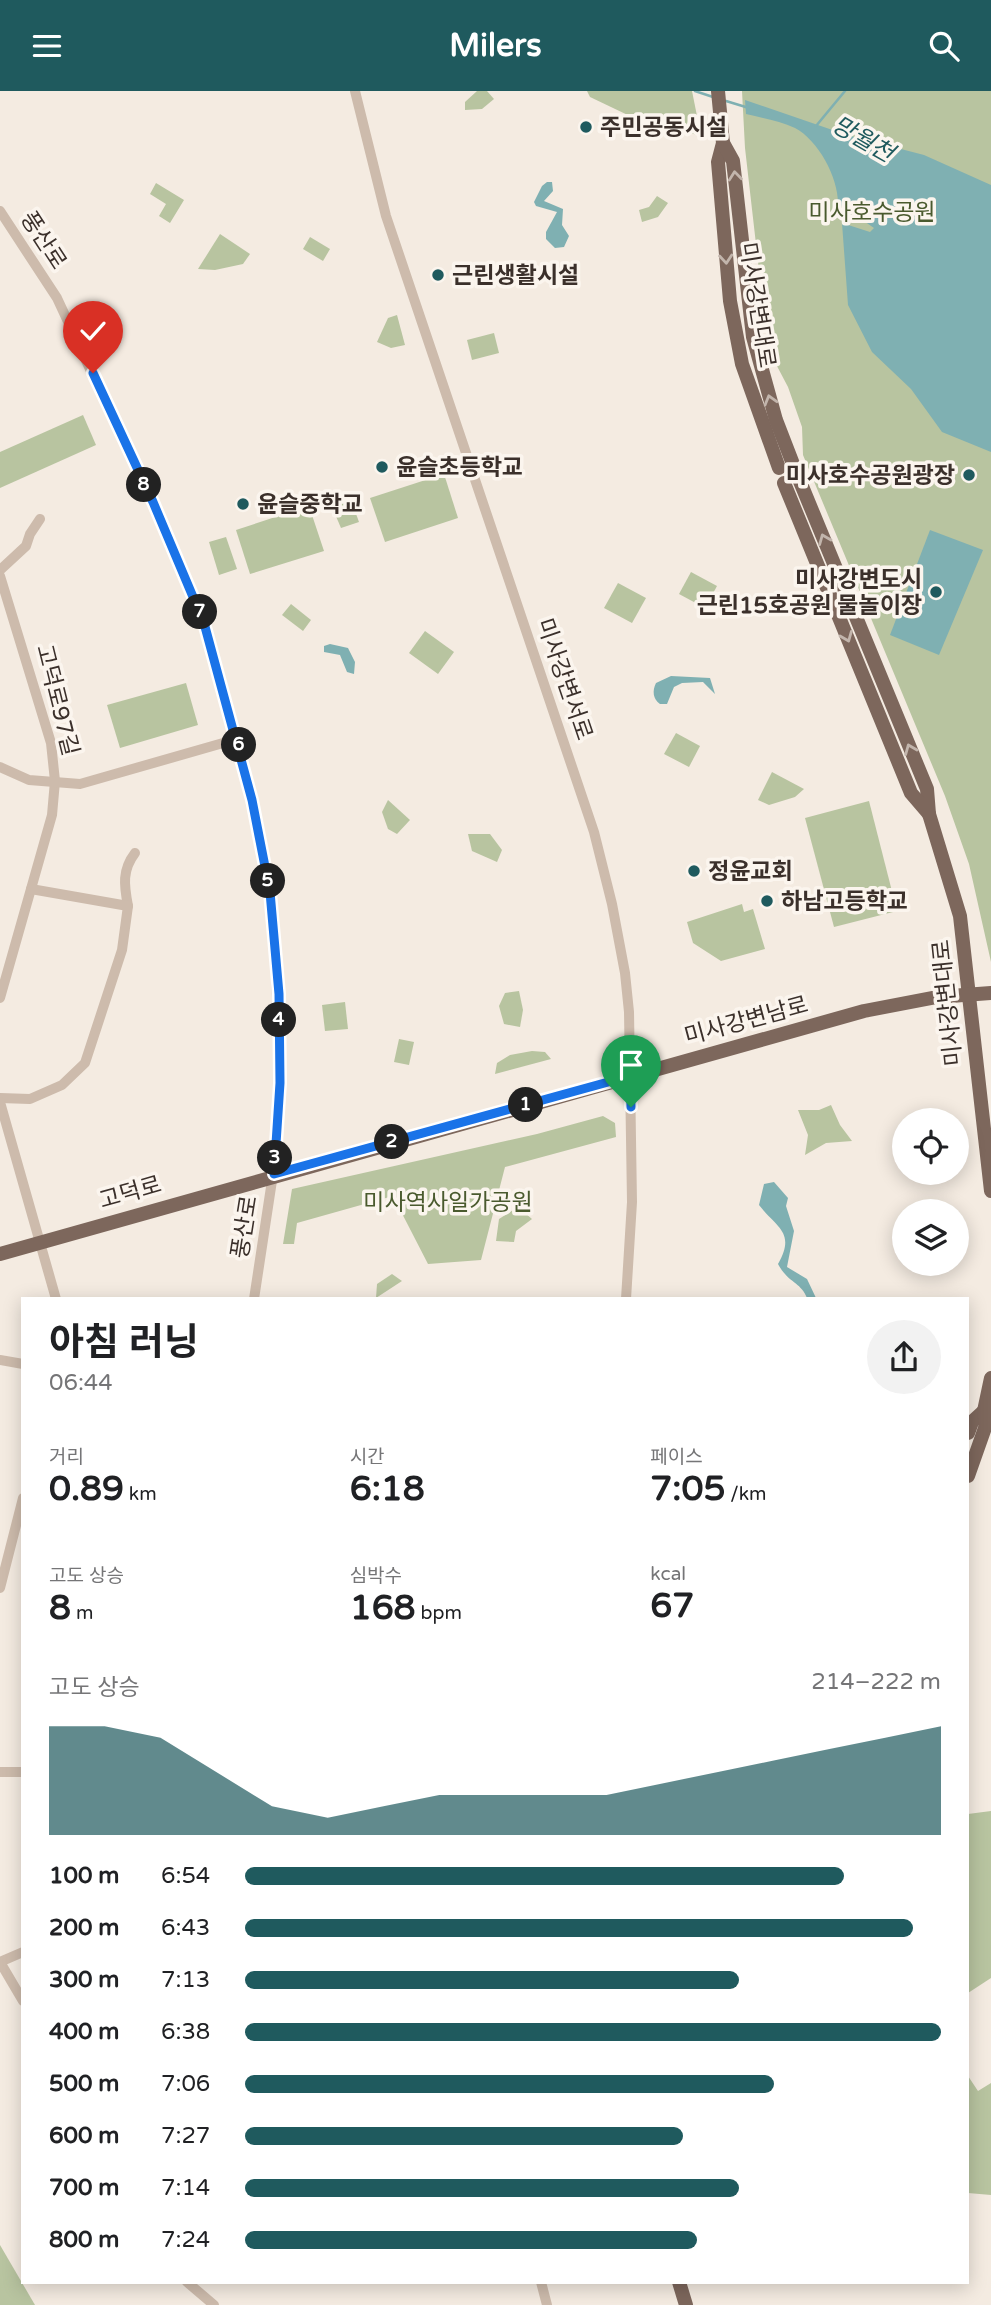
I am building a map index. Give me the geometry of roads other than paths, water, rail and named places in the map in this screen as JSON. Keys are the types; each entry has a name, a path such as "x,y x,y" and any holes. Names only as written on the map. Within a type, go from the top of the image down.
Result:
{"main road":[{"name":"미사강변대로","path":"718,91 723,143 718,162 730,301 749,387 786,466"},
{"name":"미사강변대로","path":"792,481 927,789 929,814 960,916 991,1191"},
{"name":"미사강변남로","path":"274,1174 864,1011 991,993"},
{"name":"고덕로","path":"0,1254 274,1174"},
{"path":"969,1473 986,1425 984,1411 991,1378"},
{"path":"969,1430 972,1422 984,1411"},
{"path":"680,2284 686,2305"}],"street":[{"name":"미사강변서로","path":"355,91 386,216 594,832 610,895 625,973 630,1076 632,1202 626,1297"},
{"name":"풍산로","path":"0,211 57,298 153,502 204,623 237,739 263,853 275,940 280,1083 274,1174 254,1297"},
{"path":"0,570 26,546 40,519"},
{"path":"26,546 40,547"},
{"name":"고덕로97길","path":"0,576 51,743 55,781 52,815 0,998"},
{"path":"0,767 29,780 80,784 237,739"},
{"path":"55,1297 0,1100 30,1099 62,1085 85,1063 122,950 128,906 124,881 127,864 135,853"},
{"path":"31,889 128,906"},
{"path":"0,1360 21,1364"},
{"path":"0,1588 21,1505"},
{"path":"0,1772 21,1772"},
{"path":"21,1953 0,1962 21,1998"},
{"path":"189,2284 214,2305"},
{"path":"542,2284 547,2305"}],"water":[{"path":"745,100 847,135 924,155 991,185 991,452 942,432 911,389 872,352 848,305 842,223 870,232 874,228 838,203 835,182 825,160 811,141 795,128 746,114"},
{"path":"547,182 552,182 553,191 544,201 563,209 562,225 569,236 564,247 555,248 546,239 546,232 557,212 536,206 534,202"},
{"name":"미사강변도시 근린15호공원 물놀이장","path":"930,530 983,550 939,655 890,635"},
{"path":"330,644 348,648 355,662 354,674 347,672 340,655 324,652 324,646"},
{"path":"671,676 710,678 715,694 703,682 682,683 674,687 667,704 660,704 654,692 656,683"},
{"path":"774,1182 788,1198 786,1206 794,1231 787,1267 807,1279 816,1297 806,1297 778,1264 785,1237 778,1225 759,1205 764,1184"}],"waterway":[{"name":"망월천","path":"695,91 713,97"},
{"path":"816,126 845,91"},
{"name":"망월천","path":"726,101 749,108"}],"place":[{"name":"주민공동시설","path":"586,127"},
{"name":"근린생활시설","path":"438,275"},
{"name":"윤슬초등학교","path":"382,467"},
{"name":"미사호수공원광장","path":"969,475"},
{"name":"윤슬중학교","path":"243,504"},
{"name":"미사강변도시 근린15호공원 물놀이장","path":"936,592"},
{"name":"정윤교회","path":"694,871"},
{"name":"하남고등학교","path":"767,901"}],"park label":[{"name":"미사호수공원","path":"872,212"},
{"name":"미사역사일가공원","path":"448,1202"}]}
